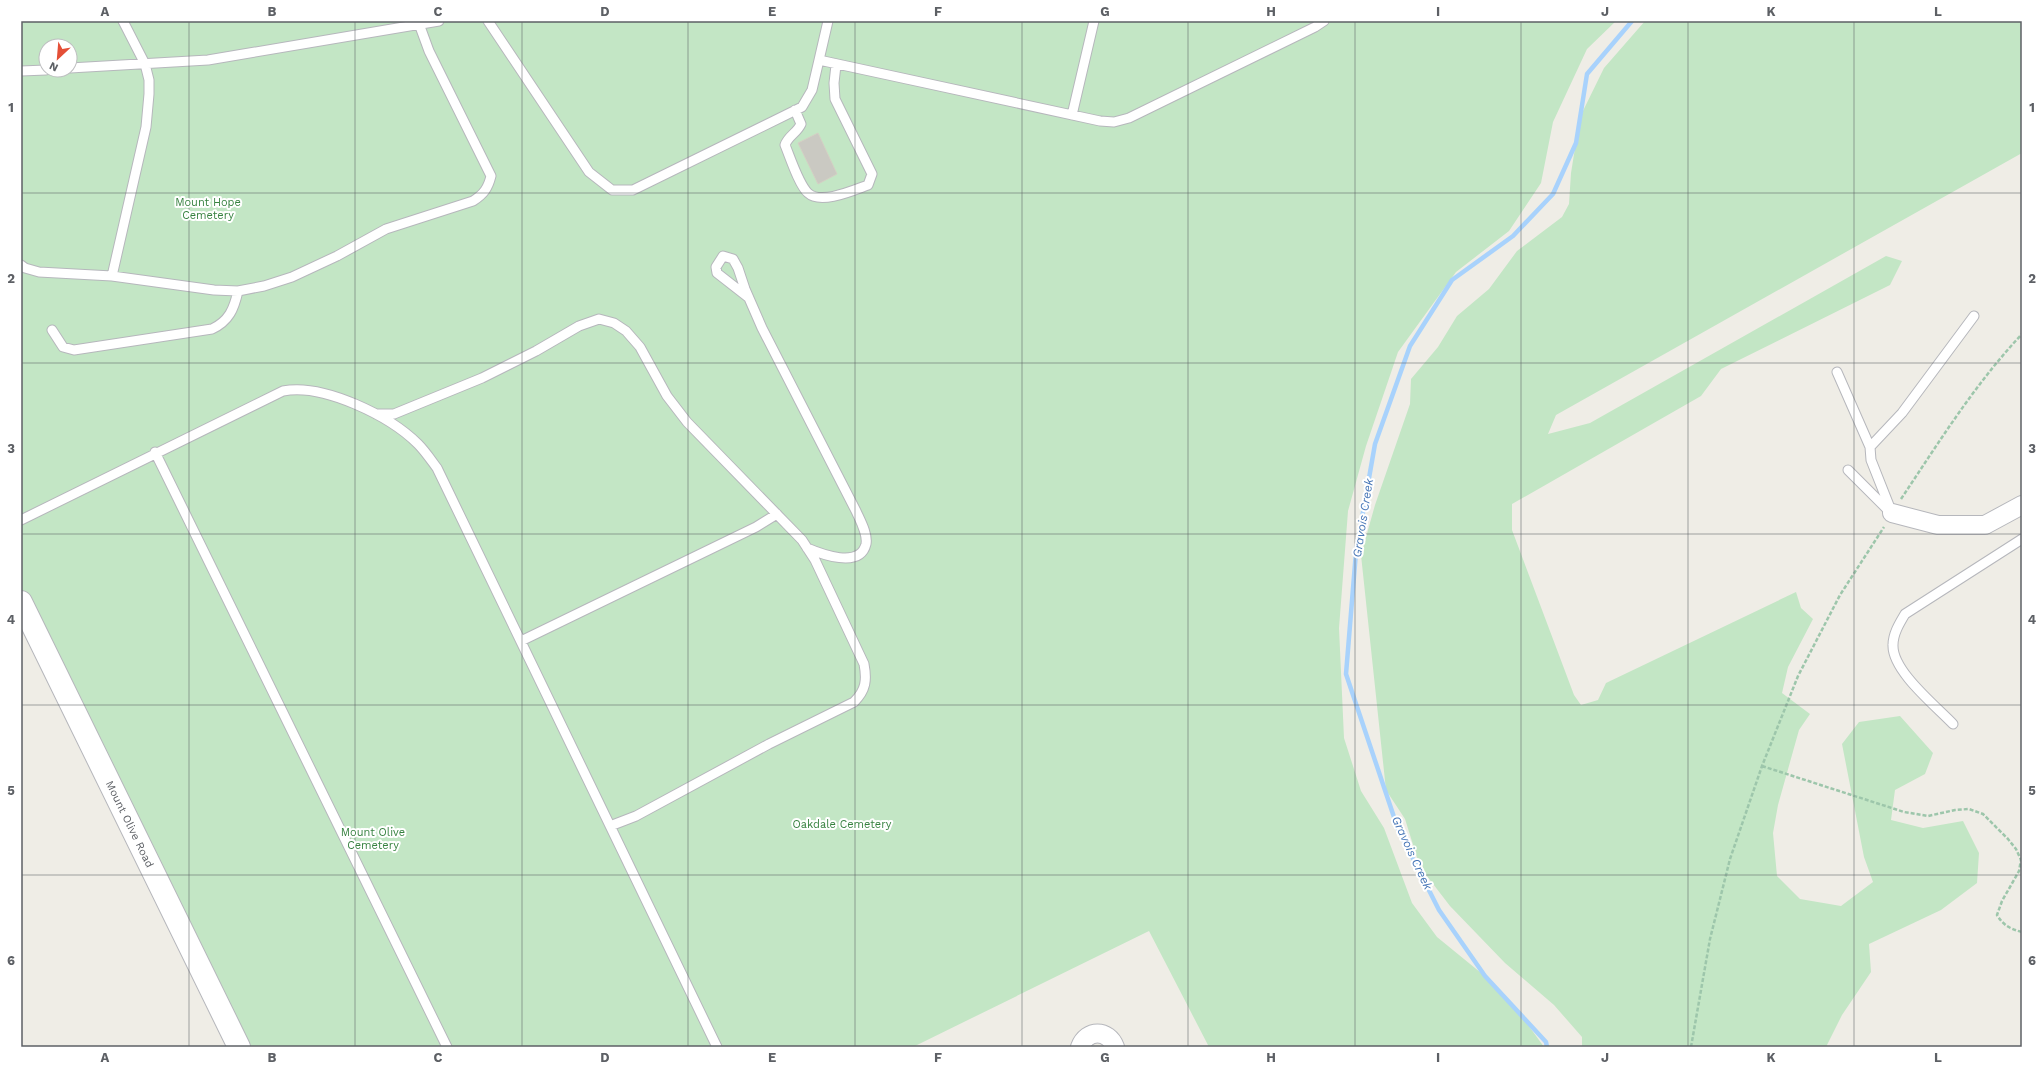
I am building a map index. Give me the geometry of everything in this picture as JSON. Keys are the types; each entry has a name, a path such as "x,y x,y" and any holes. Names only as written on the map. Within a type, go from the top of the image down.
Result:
{"street":[{"path":"1893,512 1938,525 1985,525 2022,505"},
{"name":"Mount Olive Road","path":"21,602 239,1047"},
{"path":"1080,1047 1086,1037 1097,1033 1109,1037 1115,1047"}],"lane":[{"path":"112,276 146,127 149,94 149,80 145,64 123,21"},
{"path":"78,68 208,60 418,23 439,21"},
{"path":"488,21 589,172 612,190 633,190 802,106 808,99 812,90 828,21"},
{"path":"1072,115 1094,21"},
{"path":"820,60 836,65 1072,115 1114,122 1129,118 1315,27 1324,21"},
{"path":"21,265 25,268 39,272 112,276 214,290 238,291 264,286 292,277 337,256 386,229 473,201 483,194 489,186 491,176 429,51 418,23"},
{"path":"795,110 802,124 798,131 788,139 785,146 808,194 819,198 834,196 868,185 872,174 835,99 834,83 836,65"},
{"path":"21,71 38,70"},
{"path":"52,330 63,347 74,350 212,329 222,324 228,317 234,307 238,291"},
{"path":"749,298 762,328 856,511 866,538 866,545 859,554 849,558 824,555 807,548"},
{"path":"1870,447 1902,413 1974,316"},
{"path":"374,414 394,414 482,378 536,351 579,326 599,319 614,322 626,331 640,347 667,396 686,422 802,540 815,560 864,664 867,679 862,694 854,702 769,744 636,816 610,826"},
{"path":"1837,372 1870,447 1871,460 1893,512"},
{"path":"21,520 271,395 294,389 310,390 334,397 374,414 402,431 413,440 437,468 717,1047"},
{"path":"155,452 447,1047"},
{"path":"1848,470 1893,512"},
{"path":"521,641 756,527 777,514"},
{"path":"1953,724 1905,675 1896,660 1893,646 1897,628 1905,614 2022,539"}],"path":[{"path":"1691,1047 1712,932 1730,859 1762,766 1798,676 1840,595 1893,512 1965,403 1999,358 2022,334"},
{"path":"1762,766 1904,812 1928,816 1955,810 1969,809 1983,814 2016,849 2021,860 2019,871 2002,901 1997,915 2002,923 2014,930 2022,932"}],"green space":[{"path":"21,21 1616,21 1587,49 1553,122 1541,183 1509,231 1456,272 1398,352 1366,446 1348,511 1339,628 1344,738 1361,791 1384,828 1412,903 1437,937 1486,977 1518,1011 1544,1047 1209,1047 1149,931 913,1047 245,1047 21,590"},
{"path":"1645,21 2022,21 2022,153 1556,415 1548,434 1590,423 1886,256 1902,261 1890,285 1721,369 1701,396 1512,504 1512,530 1574,695 1581,705 1598,700 1606,683 1796,592 1801,608 1813,619 1788,667 1782,693 1810,714 1799,730 1778,805 1773,833 1777,876 1800,899 1841,906 1873,882 1864,857 1842,744 1859,722 1900,716 1933,753 1925,774 1895,790 1891,820 1923,828 1963,821 1979,853 1977,883 1941,910 1869,944 1871,972 1842,1015 1826,1047 1582,1047 1582,1037 1554,1005 1505,963 1450,906 1420,867 1405,819 1386,790 1361,555 1375,505 1410,404 1411,379 1438,347 1457,316 1489,289 1517,251 1562,217 1569,204 1571,173 1580,117 1604,68"}],"building":[{"path":"818,133 837,174 818,184 798,143"}],"waterway":[{"name":"Gravois Creek","path":"1547,1047 1546,1042 1485,976 1439,910 1398,829 1346,674 1356,552 1375,444 1410,346 1452,280 1513,236 1553,194 1576,143 1587,74 1632,21"}],"park label":[{"name":"Mount Hope Cemetery","path":"208,208"},
{"name":"Oakdale Cemetery","path":"842,824"},
{"name":"Mount Olive Cemetery","path":"373,838"}]}
